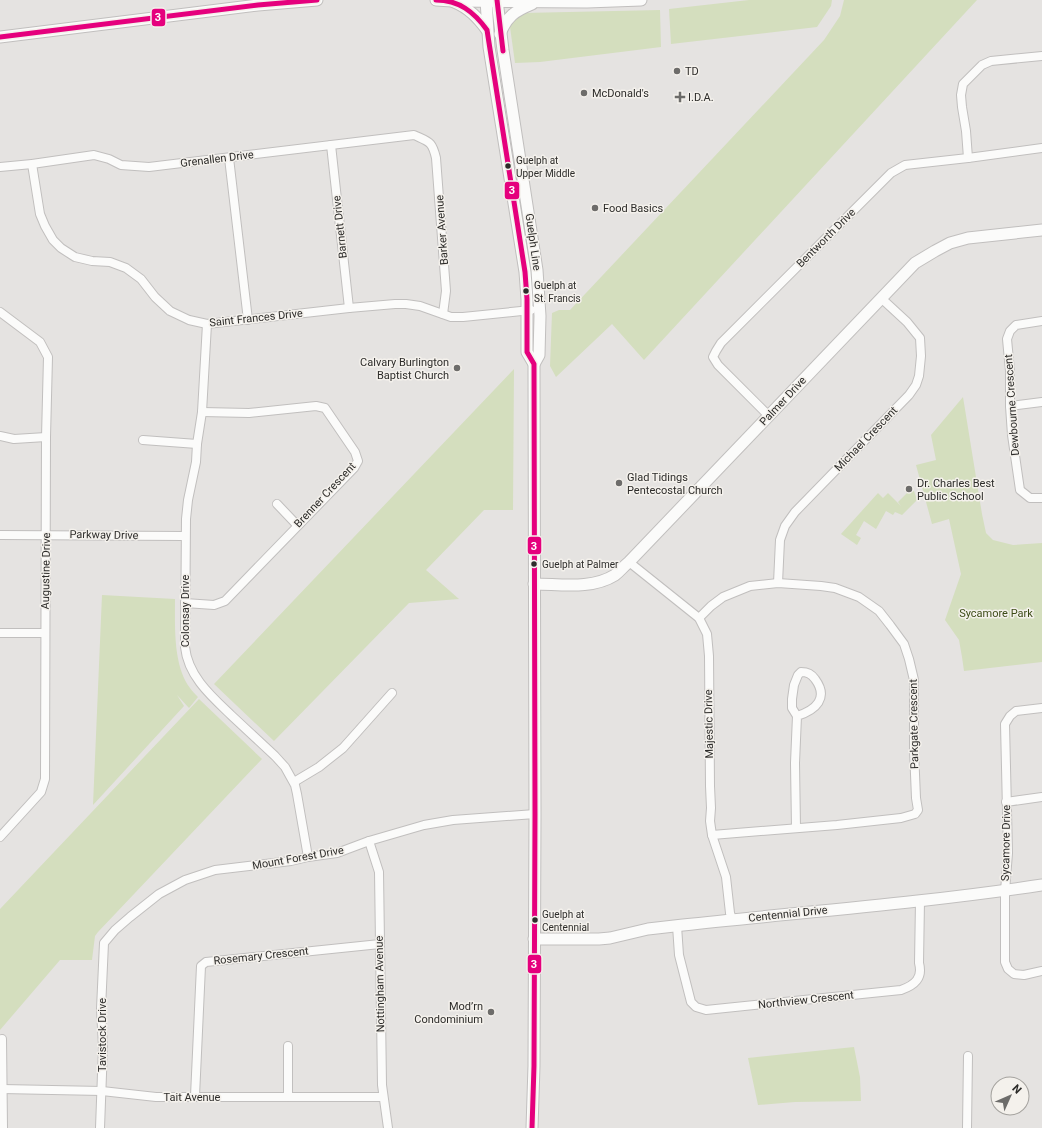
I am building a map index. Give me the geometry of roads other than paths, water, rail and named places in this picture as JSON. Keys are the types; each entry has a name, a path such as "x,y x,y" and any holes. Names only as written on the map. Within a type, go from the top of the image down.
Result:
{"main road":[{"path":"0,37 317,0"},
{"path":"436,0 452,2 587,2 641,0"},
{"name":"Guelph Line","path":"491,1 487,30 525,272 527,352 534,364"},
{"name":"Guelph Line","path":"491,1 500,34 524,183 537,270 540,310 539,355 534,364 535,814 534,1066 532,1128"},
{"path":"452,2 463,6 471,12 487,30"},
{"path":"500,34 513,13 536,2"},
{"path":"508,166 524,183"},
{"name":"Palmer Drive","path":"534,584 586,585 596,583 614,575 629,562 915,263 950,243 968,238 1042,230"},
{"name":"Centennial Drive","path":"534,939 610,938 648,929 732,919 920,901 1042,886"}],"street":[{"path":"968,158 961,95 963,84 982,65 991,62 1042,56"},
{"name":"Grenallen Drive","path":"0,167 94,155 109,159 121,165 149,167 414,135 427,141 433,146"},
{"name":"Barnett Drive","path":"332,145 349,308"},
{"name":"Barker Avenue","path":"433,146 436,158 446,291 443,314"},
{"name":"Bentworth Drive","path":"769,416 718,365 713,357 716,351 721,343 891,173 905,165 1042,148"},
{"path":"229,158 248,320"},
{"name":"Saint Frances Drive","path":"32,164 40,214 53,240 61,248 75,256 92,261 110,262 126,268 141,279 155,297 170,311 189,320 207,324 395,304 420,306 452,317 540,310"},
{"name":"Michael Crescent","path":"778,583 780,540 785,526 795,512 916,385 921,361 920,338 907,322 881,298"},
{"name":"Augustine Drive","path":"0,312 40,342 48,357 46,436 45,779 41,792 0,837"},
{"name":"Dewbourne Crescent","path":"1042,321 1016,325 1010,331 1007,340 1010,371 1012,435 1020,490 1030,498 1042,498"},
{"name":"Colonsay Drive","path":"207,324 202,412 196,462 188,500 185,536 186,656 193,673 206,691 285,767 294,782 308,857"},
{"path":"1010,406 1042,402"},
{"name":"Brenner Crescent","path":"185,603 214,605 225,601 297,525 354,468 358,461 355,452 325,408 316,406 249,413 202,412"},
{"path":"0,436 14,439 46,436"},
{"path":"143,440 197,444"},
{"path":"277,504 297,525"},
{"name":"Parkway Drive","path":"0,535 185,536"},
{"name":"Majestic Drive","path":"629,562 699,618 707,634 709,656 710,821 712,835 726,877 732,919"},
{"name":"Parkgate Crescent","path":"699,618 723,597 750,586 778,583 835,588 859,597 879,612 904,644 914,680 914,750 918,810 915,814 901,818 712,835"},
{"path":"0,633 45,633"},
{"path":"796,828 795,763 797,716 792,708 794,685 798,675 802,672 807,672 820,686 822,692 821,699 808,711 797,716"},
{"path":"294,782 320,767 342,748 392,694"},
{"name":"Sycamore Drive","path":"1042,708 1016,711 1010,716 1005,724 1008,853 1005,891 1005,962 1008,969 1014,974 1024,975 1042,971"},
{"path":"1006,802 1042,797"},
{"name":"Mount Forest Drive","path":"104,943 115,930 159,894 185,880 215,870 291,861 337,853 369,841 424,824 453,820 535,814"},
{"name":"Nottingham Avenue","path":"369,841 379,872 383,1097 388,1128"},
{"name":"Northview Crescent","path":"677,926 679,955 691,1002 696,1007 706,1010 901,990 909,987 917,980 921,971 919,963 920,901"},
{"name":"Tavistock Drive","path":"100,1128 103,1047 101,1009 104,943"},
{"name":"Rosemary Crescent","path":"195,1096 201,966 206,962 380,944"},
{"path":"2,1039 3,1128"},
{"path":"288,1046 288,1097"},
{"path":"967,1128 968,1056"},
{"name":"Tait Avenue","path":"2,1089 102,1091 156,1097 383,1097"}],"place":[{"name":"TD","path":"677,71"},
{"name":"McDonald's","path":"584,93"},
{"name":"I.D.A.","path":"680,97"},
{"name":"Guelph at Upper Middle","path":"508,166"},
{"name":"Food Basics","path":"595,208"},
{"name":"Guelph at St. Francis","path":"526,291"},
{"name":"Calvary Burlington Baptist Church","path":"457,368"},
{"name":"Glad Tidings Pentecostal Church","path":"619,483"},
{"name":"Dr. Charles Best Public School","path":"909,489"},
{"name":"Guelph at Palmer","path":"534,564"},
{"name":"Guelph at Centennial","path":"535,920"},
{"name":"Mod’rn Condominium","path":"491,1012"}],"park label":[{"name":"Sycamore Park","path":"996,613"}]}
